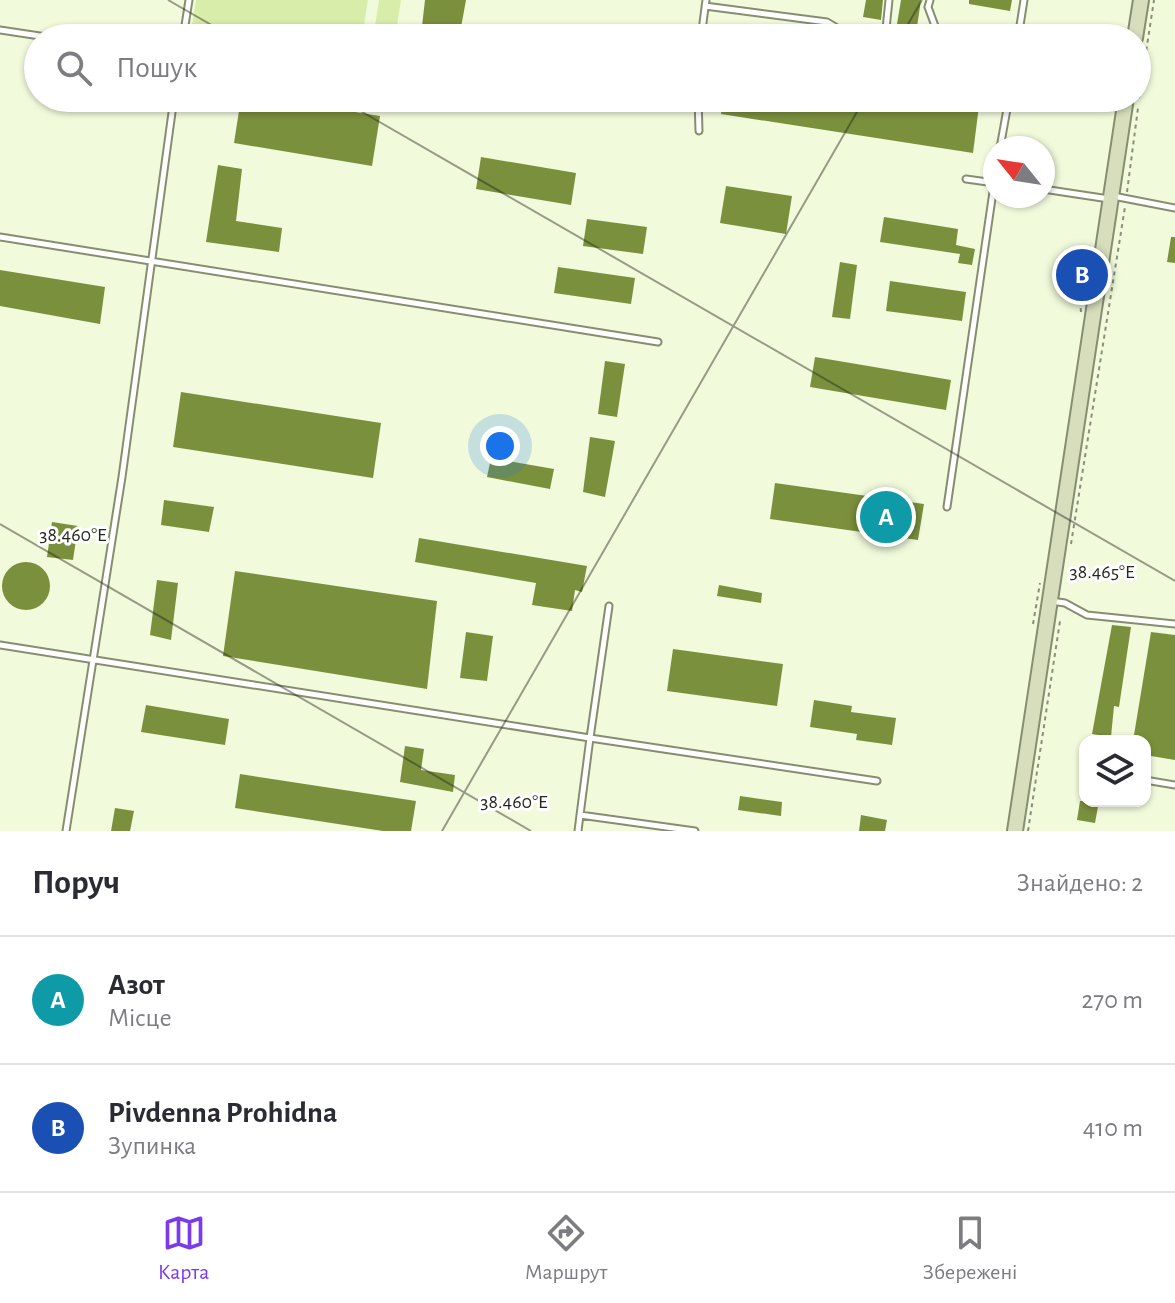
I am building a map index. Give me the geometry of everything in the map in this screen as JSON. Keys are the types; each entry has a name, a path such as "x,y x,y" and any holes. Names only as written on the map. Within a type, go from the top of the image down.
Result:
{"main road":[{"path":"1137,24 1141,0"},
{"path":"1015,831 1056,602 1116,198 1125,112"}],"lane":[{"path":"185,24 189,0"},
{"path":"887,24 889,0"},
{"path":"930,0 928,7 934,24"},
{"path":"1020,24 1024,0"},
{"path":"703,24 706,3 830,24"},
{"path":"0,30 24,34"},
{"path":"66,831 94,660 172,112"},
{"path":"698,112 699,131"},
{"path":"1002,136 1006,112"},
{"path":"966,179 983,180"},
{"path":"1055,190 1175,208"},
{"path":"947,507 991,208"},
{"path":"0,237 658,342"},
{"path":"1056,602 1087,615 1175,624"},
{"path":"578,831 609,606"},
{"path":"0,645 877,781"},
{"path":"1151,781 1175,785"},
{"path":"580,815 695,831"}],"path":[{"path":"1149,24 1154,0"},
{"path":"1069,553 1116,198 1133,112"},
{"path":"1028,831 1056,602"}],"green space":[{"path":"196,0 368,0 364,24 192,24"},
{"path":"379,0 401,0 397,24 375,24"}],"building":[{"path":"425,0 466,0 462,24 422,24"},
{"path":"866,0 883,0 881,20 863,17"},
{"path":"901,0 921,0 917,24 897,24"},
{"path":"969,0 1012,0 1010,11 969,4"},
{"path":"239,112 356,112 380,116 372,166 234,143"},
{"path":"721,112 978,112 973,153"},
{"path":"481,157 576,173 571,205 476,189"},
{"path":"218,165 242,169 236,221 282,228 279,252 206,242"},
{"path":"726,186 792,196 786,234 720,223"},
{"path":"884,217 958,229 956,245 975,249 972,265 958,263 960,254 880,242"},
{"path":"587,219 647,227 643,254 583,246"},
{"path":"1171,237 1175,237 1175,263 1167,262"},
{"path":"840,262 857,265 850,319 832,317"},
{"path":"558,267 635,278 631,304 554,293"},
{"path":"0,270 105,287 100,324 0,306"},
{"path":"890,281 966,292 962,321 886,311"},
{"path":"815,357 951,380 946,410 810,387"},
{"path":"605,361 625,364 617,417 598,414"},
{"path":"181,392 381,423 373,478 173,447"},
{"path":"590,437 615,441 605,497 583,492"},
{"path":"491,458 554,469 550,489 487,477"},
{"path":"775,483 924,504 918,540 770,519"},
{"path":"164,500 214,507 209,532 161,525"},
{"path":"52,522 78,526 73,560 47,557"},
{"path":"419,538 587,566 582,592 575,590 572,611 532,605 536,583 415,562"},
{"path":"26,562 43,569 50,586 43,603 26,610 9,603 2,586 9,569"},
{"path":"235,571 437,601 427,689 223,656"},
{"path":"157,580 178,583 171,640 150,635"},
{"path":"719,585 762,593 761,603 717,596"},
{"path":"1112,625 1131,627 1119,707 1114,706 1111,735 1092,734"},
{"path":"466,632 493,636 487,681 460,678"},
{"path":"1151,632 1175,635 1175,760 1151,756 1151,735 1134,735"},
{"path":"673,649 783,664 777,706 667,691"},
{"path":"814,700 852,706 851,712 896,718 892,745 856,740 857,734 810,727"},
{"path":"146,705 229,719 225,745 141,732"},
{"path":"405,746 424,749 421,770 455,775 453,792 400,782"},
{"path":"240,774 416,801 411,831 383,831 235,808"},
{"path":"740,796 782,802 781,816 738,810"},
{"path":"1079,807 1098,807 1095,823 1077,820"},
{"path":"115,808 134,811 130,831 111,831"},
{"path":"861,815 887,820 885,831 859,831"}],"place":[{"name":"Pivdenna Prohidna","path":"1082,275"},
{"name":"Азот","path":"886,517"}]}
